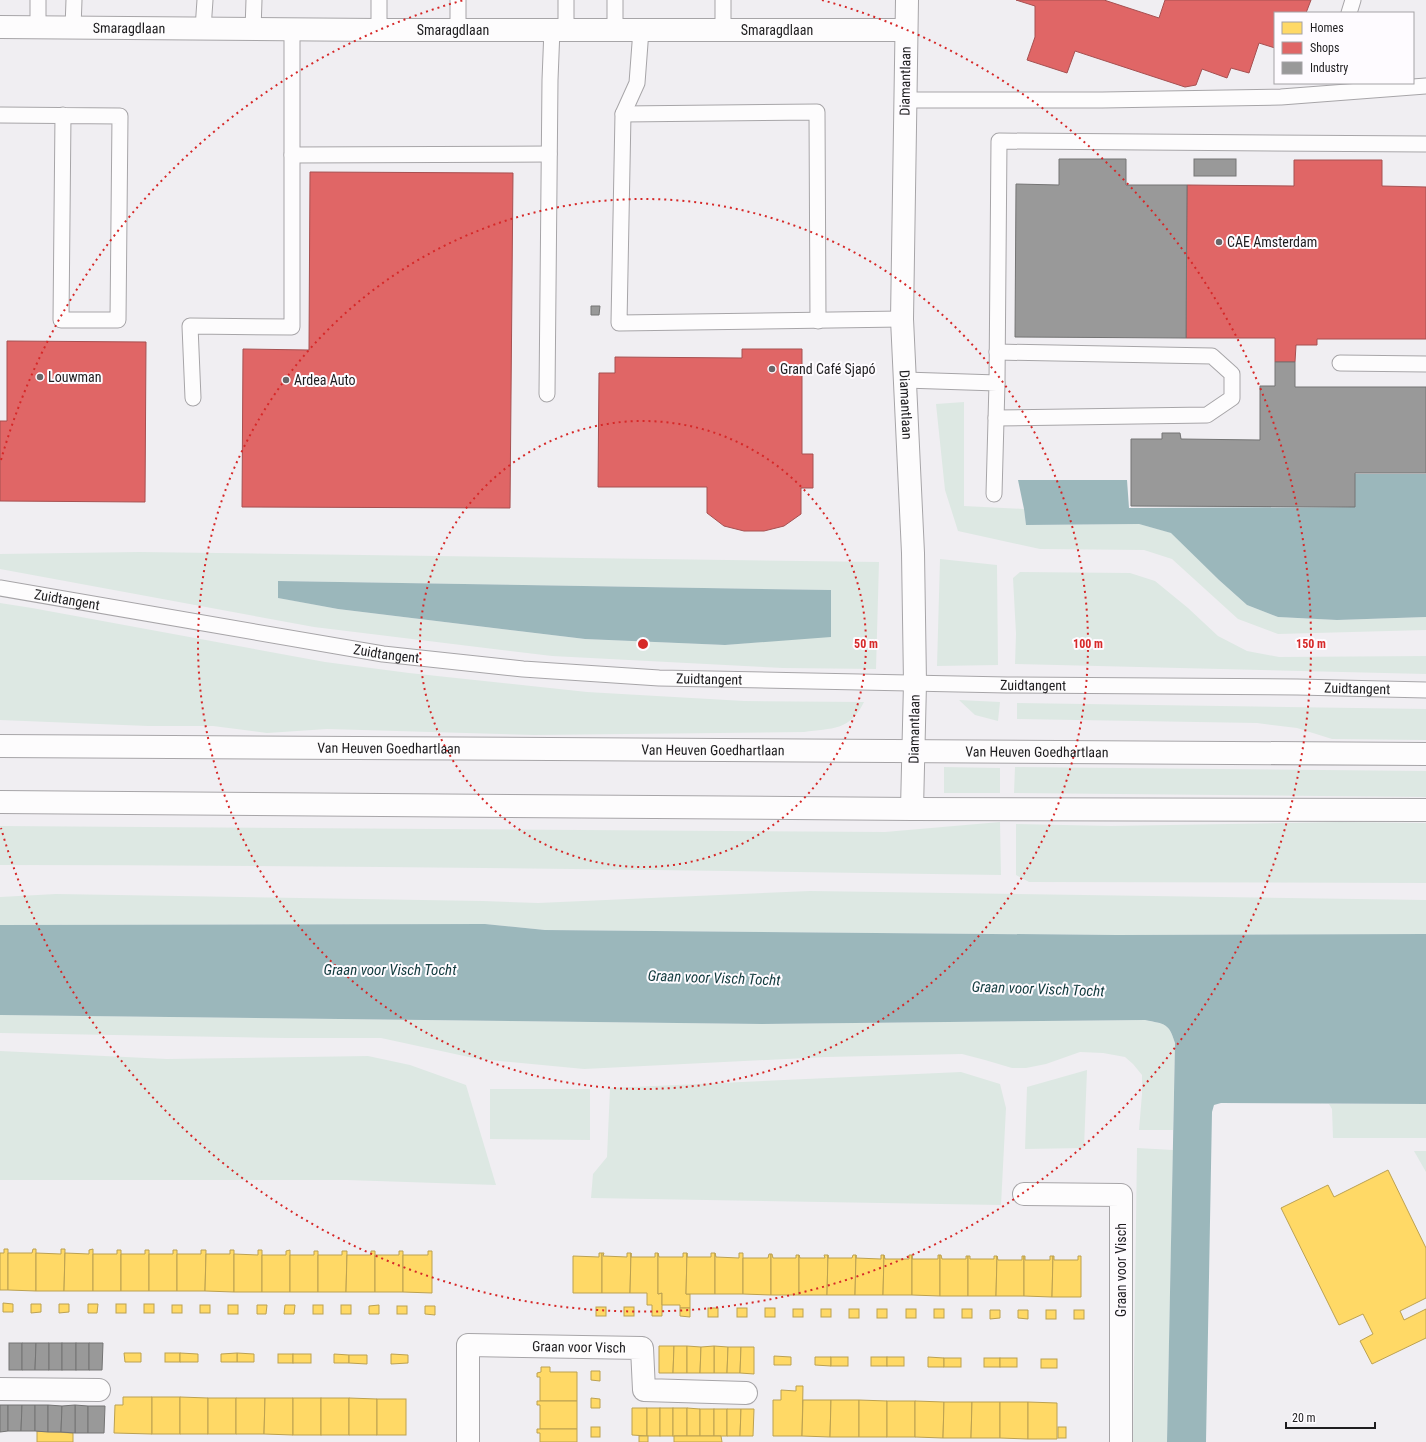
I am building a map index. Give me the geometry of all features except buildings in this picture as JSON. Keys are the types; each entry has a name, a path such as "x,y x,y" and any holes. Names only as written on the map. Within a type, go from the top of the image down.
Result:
{"main road":[{"name":"Diamantlaan","path":"906,0 902,319 913,553 915,683 912,809"},
{"name":"Smaragdlaan","path":"0,27 253,30 906,30"},
{"name":"Van Heuven Goedhartlaan","path":"0,746 1426,754"},
{"path":"0,802 912,809 1426,810"},
{"name":"Graan voor Visch","path":"1024,1194 1121,1195 1120,1442"},
{"name":"Graan voor Visch","path":"468,1442 468,1345 642,1348 644,1390 746,1393"},
{"path":"0,1389 98,1390"}],"lane":[{"path":"38,0 38,28"},
{"path":"73,28 74,0"},
{"path":"204,29 205,0"},
{"path":"253,30 254,0"},
{"path":"379,0 379,30"},
{"path":"458,0 458,30"},
{"path":"547,394 550,80 566,0"},
{"path":"615,30 616,0"},
{"path":"723,0 723,30"},
{"path":"1349,12 1353,0"},
{"path":"193,398 190,326 292,327 292,30"},
{"path":"641,30 637,83 623,114 619,323 902,319"},
{"path":"905,100 1118,100 1281,97 1329,88 1426,86"},
{"path":"623,114 817,112 818,320"},
{"path":"0,115 63,115 120,116 118,320 61,320 63,115"},
{"path":"994,494 997,383 999,141 1426,144"},
{"path":"292,155 549,154"},
{"path":"996,418 1207,415 1232,398 1232,374 1212,356 997,352"},
{"path":"1340,363 1426,364"},
{"path":"905,380 997,383"},
{"name":"Zuidtangent","path":"0,588 384,654 523,669 659,678 1426,690"}],"shaded area":[{"path":"964,402 964,506 1024,509 1026,525 1139,524 1172,533 1219,580 1247,605 1278,617 1337,620 1426,617 1426,630 1278,634 1238,619 1172,559 1144,550 1040,549 958,531 945,490 936,404"},
{"path":"139,552 879,562 876,669 783,668 552,656 314,627 0,569 0,554","holes":["278,581 831,590 831,636 725,645 585,639 338,609 279,598"]},
{"path":"940,559 997,565 998,665 937,666"},
{"path":"1020,572 1130,573 1155,581 1188,608 1218,636 1247,651 1279,657 1426,656 1426,674 1015,664 1016,634 1013,578"},
{"path":"0,603 325,662 409,673 587,692 744,701 864,702 853,718 846,723 832,728 804,732 534,735 327,729 267,733 213,726 148,726 0,720"},
{"path":"959,700 1000,702 998,721 975,715"},
{"path":"1017,703 1426,709 1426,740 1332,739 1297,728 1257,723 1017,719"},
{"path":"944,767 1000,768 1000,793 944,793"},
{"path":"1015,767 1426,771 1426,797 1014,793"},
{"path":"1000,822 1001,875 375,867 0,865 0,826 885,832"},
{"path":"1340,822 1426,823 1426,883 1029,882 1016,875 1016,824 1111,826"},
{"path":"810,891 1426,900 1426,934 1117,935 545,930 485,924 0,925 0,897 56,894 538,903"},
{"path":"0,1015 762,1024 1145,1020 1157,1022 1168,1028 1175,1043 1173,1130 1139,1130 1142,1075 1125,1057 1103,1053 1080,1052 1046,1064 1026,1068 1012,1068 962,1054 826,1057 584,1069 478,1059 381,1038 286,1038 0,1033"},
{"path":"0,1051 167,1059 368,1056 410,1065 466,1085 496,1185 347,1180 0,1180"},
{"path":"1087,1070 1084,1148 1025,1149 1027,1087"},
{"path":"961,1072 1000,1084 1006,1108 1001,1205 591,1198 593,1174 607,1157 610,1088"},
{"path":"490,1089 590,1089 590,1140 490,1139"},
{"path":"1329,1104 1426,1104 1426,1138 1333,1138 1332,1109"},
{"path":"1137,1148 1173,1150 1167,1442 1133,1442"},
{"path":"1414,1151 1426,1151 1426,1172"}],"water":[{"path":"1355,474 1426,474 1426,617 1337,620 1278,617 1247,605 1171,533 1139,524 1026,525 1018,480 1127,480 1129,508 1355,507"},
{"path":"278,581 831,590 831,637 725,645 585,639 338,609 278,598"},
{"name":"Graan voor Visch Tocht","path":"485,924 545,930 1117,935 1426,934 1426,1104 1221,1103 1214,1105 1212,1112 1206,1442 1167,1442 1175,1043 1171,1032 1162,1024 1145,1020 762,1024 0,1015 0,925"}],"place":[{"name":"CAE Amsterdam","path":"1219,242"},
{"name":"Grand Café Sjapó","path":"772,369"},
{"name":"Louwman","path":"40,377"},
{"name":"Ardea Auto","path":"286,380"}]}
